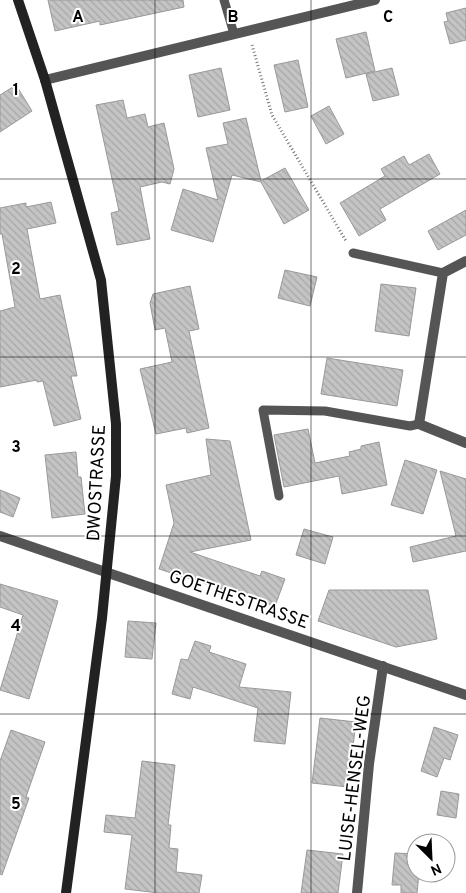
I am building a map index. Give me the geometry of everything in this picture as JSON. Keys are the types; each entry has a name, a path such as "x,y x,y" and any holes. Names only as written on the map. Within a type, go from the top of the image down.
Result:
{"street":[{"name":"DWOSTRASSE","path":"18,0 45,80 102,280 116,424 116,476 107,573 66,893"},
{"path":"45,80 374,0"},
{"path":"466,261 443,273 419,424 466,444"},
{"name":"GOETHESTRASSE","path":"0,536 466,694"},
{"name":"LUISE-HENSEL-WEG","path":"357,893 370,764 384,666"}],"lane":[{"path":"224,0 234,34"},
{"path":"353,253 443,273"},
{"path":"279,496 263,410 325,411 410,426 419,424"}],"path":[{"path":"248,30 272,115 353,253"}],"building":[{"path":"48,0 183,0 184,7 100,25 100,21 55,31"},
{"path":"466,8 466,40 450,44 444,22 448,21 446,13"},
{"path":"366,32 375,71 346,78 336,39"},
{"path":"298,60 308,107 285,112 274,65"},
{"path":"221,68 230,110 198,117 189,75"},
{"path":"392,68 399,95 373,101 366,74"},
{"path":"16,85 32,111 0,132 0,95"},
{"path":"123,100 127,118 145,114 148,127 164,123 174,169 170,184 162,182 140,187 150,239 117,245 111,213 119,211 96,105"},
{"path":"329,106 344,134 326,144 311,116"},
{"path":"246,118 261,181 285,168 309,210 284,224 261,182 232,175 213,242 171,230 183,189 218,200 206,148 228,144 223,123"},
{"path":"429,154 440,174 380,209 386,220 359,236 340,203 385,176 381,169 404,156 409,165"},
{"path":"51,202 56,223 27,229 40,299 60,295 77,376 71,376 81,419 54,426 43,381 37,382 37,380 0,387 0,311 15,307 2,234 0,234 0,208 26,203 26,207"},
{"path":"466,210 466,235 438,250 428,231"},
{"path":"285,270 317,277 310,306 278,298"},
{"path":"381,284 416,288 409,336 375,331"},
{"path":"190,286 199,329 189,331 209,428 187,433 186,428 156,434 140,369 172,362 165,328 155,330 150,303 153,294"},
{"path":"327,358 403,370 397,406 321,394"},
{"path":"308,429 315,463 350,456 349,452 361,449 361,446 379,442 387,485 342,494 339,476 284,487 274,435"},
{"path":"206,439 230,441 251,540 190,552 260,576 262,571 285,579 275,606 159,569 174,523 166,485 211,475"},
{"path":"76,452 78,477 81,477 85,514 52,518 45,455"},
{"path":"405,460 437,470 423,514 391,505"},
{"path":"440,471 466,479 466,551 413,562 410,547 456,536"},
{"path":"0,490 20,498 13,517 0,512"},
{"path":"304,529 333,537 325,564 296,555"},
{"path":"0,584 58,601 29,699 0,690 23,615 0,607"},
{"path":"329,590 428,590 437,639 396,647 318,621"},
{"path":"128,621 156,623 152,659 125,657"},
{"path":"195,641 211,646 209,652 246,664 239,687 291,692 285,744 254,741 258,708 193,687 190,699 172,694 181,659 188,660"},
{"path":"320,718 356,722 348,787 312,783"},
{"path":"434,727 458,735 450,760 444,758 437,777 421,771"},
{"path":"11,730 45,742 26,797 29,798 2,875 0,874 0,761"},
{"path":"142,761 175,765 168,825 171,825 169,848 178,849 176,872 202,875 199,893 159,893 125,889 132,835 104,832 106,815 135,818"},
{"path":"441,791 459,794 456,818 437,815"},
{"path":"307,850 343,854 338,893 301,893"},
{"path":"395,853 406,854 406,883 418,883 417,893 401,893 401,885 392,885"}]}
